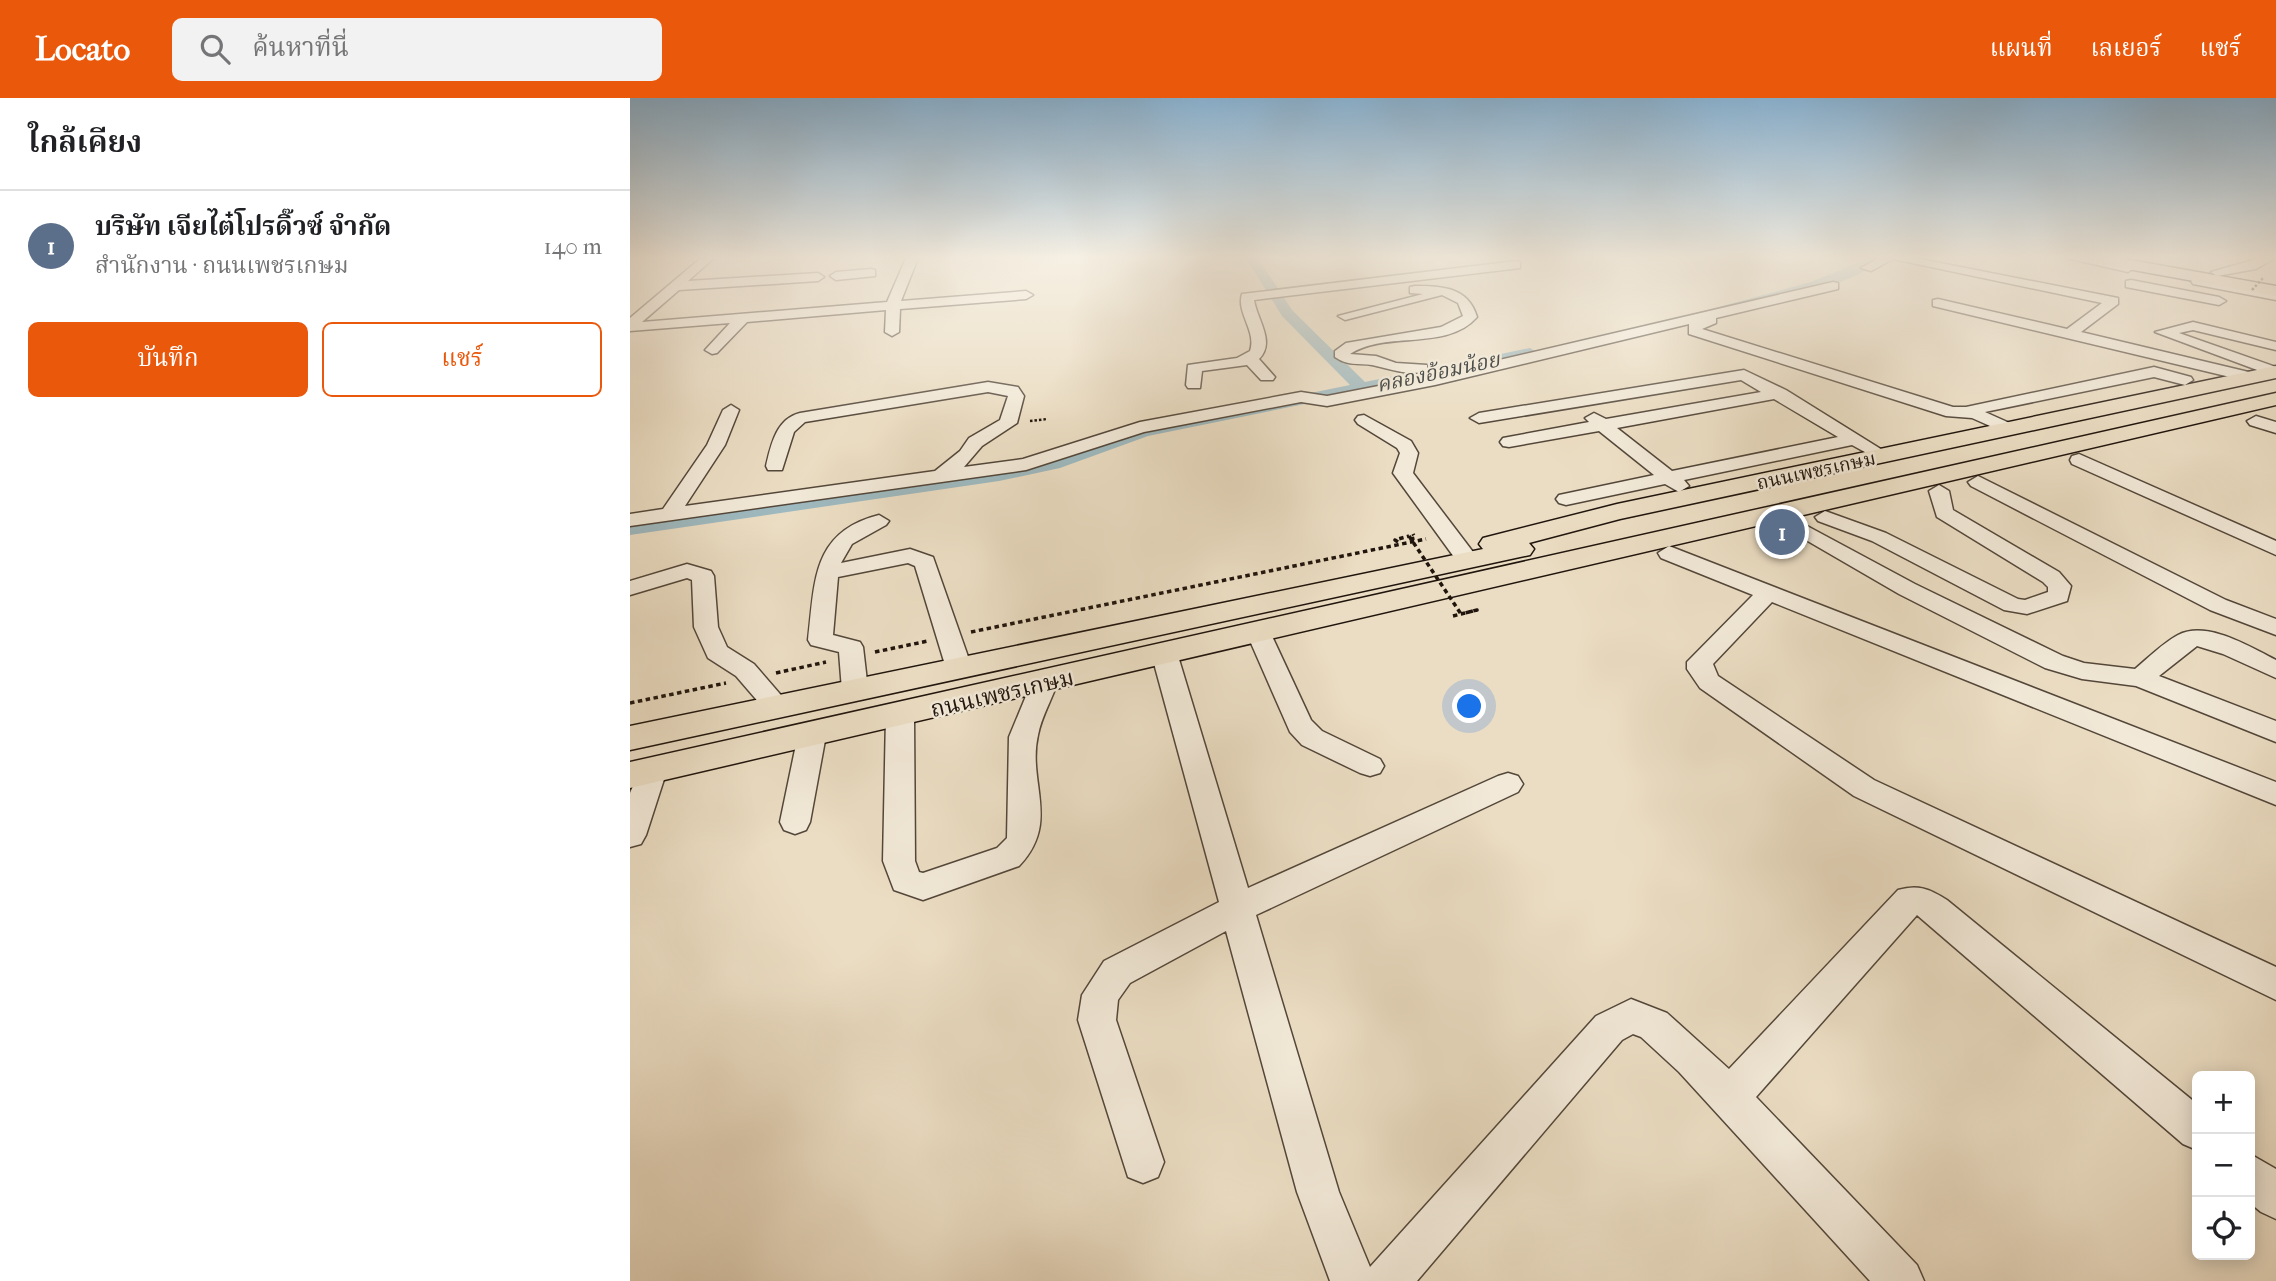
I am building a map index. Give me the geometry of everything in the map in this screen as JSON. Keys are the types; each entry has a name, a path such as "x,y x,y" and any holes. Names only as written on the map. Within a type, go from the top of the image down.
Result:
{"main road":[{"name":"ถนนเพชรเกษม","path":"1367,596 1455,543 1883,456 2251,377 2276,384"},
{"name":"ถนนเพชรเกษม","path":"630,738 959,668 1367,596 1689,531 2276,384"},
{"name":"ถนนเพชรเกษม","path":"641,773 1259,634 1367,596 1670,553 1978,482 2269,422"}],"street":[{"path":"630,326 644,313"},
{"path":"630,326 794,313"},
{"path":"892,326 893,313"},
{"path":"837,326 892,326 982,313"},
{"path":"1208,413 1195,390 1194,368 1250,359 1260,348 1249,313"},
{"path":"1345,316 1356,313"},
{"path":"1421,368 1394,368 1377,361 1347,359 1340,354 1360,345 1454,327 1466,321 1468,313"},
{"path":"630,520 1049,459 1121,432 1208,413 1435,380 1718,313"},
{"path":"1741,313 1696,324 1694,331 1952,412 1975,413 2008,429"},
{"path":"2019,313 2070,334 2251,377"},
{"path":"2070,334 2097,313"},
{"path":"712,350 743,318"},
{"path":"2276,346 2193,326 2162,332 2276,384"},
{"path":"1250,359 1267,377"},
{"path":"1975,413 1976,407 2154,372 2207,387"},
{"path":"1479,418 1735,375 1753,377 1883,456"},
{"path":"775,466 785,432 790,423 800,418 988,387 1012,390 1016,396 1009,423 975,442 967,455 941,476"},
{"path":"1509,442 1780,393"},
{"path":"630,534 1046,471 1139,439 1316,399"},
{"path":"1576,402 1691,496"},
{"path":"669,515 716,445 731,410"},
{"path":"1364,420 1405,446 1409,453 1403,473 1455,543"},
{"path":"1566,499 1856,439"},
{"path":"2079,460 2276,548"},
{"path":"1978,482 2218,605 2276,628"},
{"path":"1825,517 1879,537 2012,605 2026,607 2059,596 2060,586 2051,577 1944,513 1939,491"},
{"path":"855,690 851,647 820,640 827,573 833,550 846,538 879,521"},
{"path":"1794,525 1907,589 2054,662 2082,671 2140,678 2180,691 2276,732"},
{"path":"1670,553 2276,794"},
{"path":"827,573 910,556 920,558 925,562 959,668"},
{"path":"630,588 687,572 698,572 703,576 706,627 717,652 745,670 778,707"},
{"path":"1769,592 1700,662 1700,669 1709,682 1864,788 2276,984"},
{"path":"1259,634 1300,725 1312,738 1370,766"},
{"path":"2140,678 2188,640 2196,637 2210,640 2276,670"},
{"path":"1166,656 1318,1192 1359,1280 1609,1028 1631,1016 1654,1025 1693,1059 1901,1281"},
{"path":"900,716 899,861 906,881 923,887 1008,857 1020,845 1025,832 1023,737 1044,684"},
{"path":"794,822 812,735"},
{"path":"630,835 641,773"},
{"path":"1143,1161 1097,1020 1100,995 1117,972 1236,909 1508,784"},
{"path":"1728,1097 1910,900 1922,901 1935,910 2192,1126"},
{"path":"2255,1179 2276,1197"}],"path":[{"path":"1413,534 1415,538 1406,540 1397,542 1395,540 1409,537 1416,548 1446,592 1453,603 1461,614 1477,610 1475,608 1464,612 1453,616"},
{"path":"630,703 949,637 1455,543"}],"waterway":[{"path":"1287,313 1361,387"},
{"name":"คลองอ้อมน้อย","path":"1361,387 1530,353"},
{"path":"630,529 999,475 1053,464 1144,432 1361,387"}],"place":[{"name":"บริษัท เจียไต๋โปรดิ๊วซ์ จำกัด","path":"1782,532"}]}
